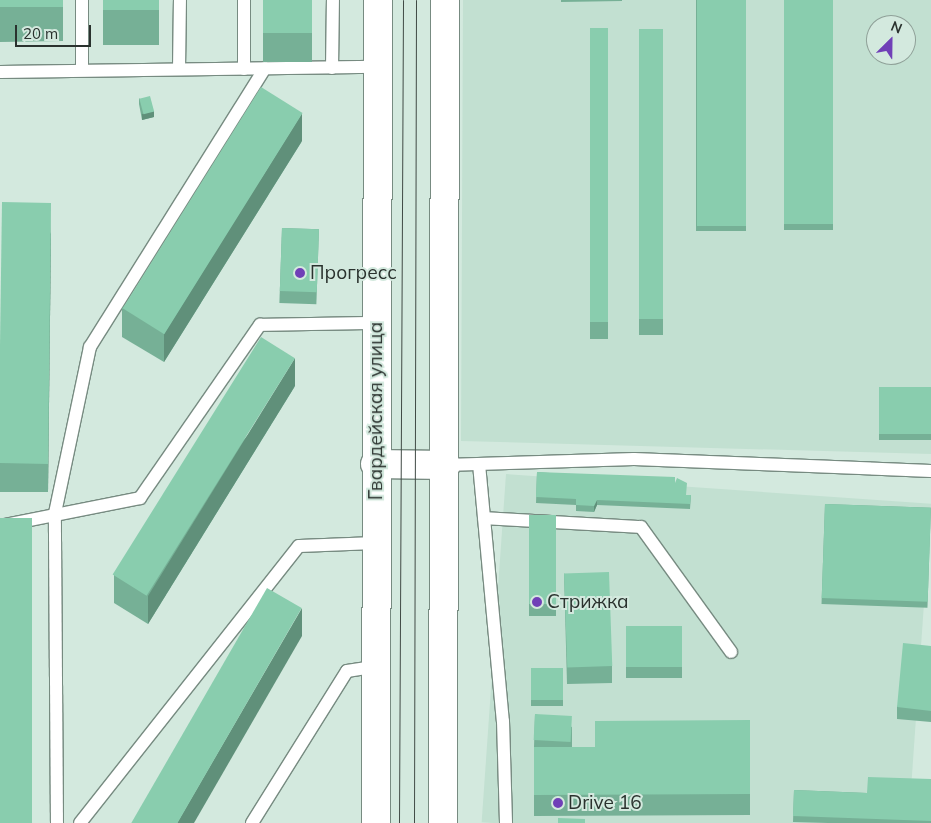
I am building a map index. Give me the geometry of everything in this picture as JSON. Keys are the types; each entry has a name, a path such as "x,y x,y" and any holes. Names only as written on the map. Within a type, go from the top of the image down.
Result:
{"main road":[{"name":"Гвардейская улица","path":"376,823 375,464 378,0"},
{"path":"443,823 446,465 445,0"},
{"path":"375,464 446,465"}],"lane":[{"path":"82,0 82,70"},
{"path":"179,69 180,0"},
{"path":"244,0 244,68"},
{"path":"332,68 333,0"},
{"path":"0,72 378,67"},
{"path":"57,823 55,513 90,347 265,68"},
{"path":"0,526 55,513 140,498 260,325 376,323"},
{"path":"446,465 634,459 931,470"},
{"path":"479,464 502,721 506,823"},
{"path":"484,518 641,528 731,652"},
{"path":"80,823 299,546 375,543"},
{"path":"252,823 348,671 377,666"}],"shaded area":[{"path":"463,0 931,0 931,454 461,441"},
{"path":"506,474 931,504 909,823 482,822"}],"building":[{"path":"0,0 63,0 63,7 0,7"},
{"path":"103,0 159,0 159,10 103,10"},
{"path":"263,0 312,0 312,33 263,33"},
{"path":"697,0 746,0 746,226 697,226"},
{"path":"784,0 833,0 833,224 784,224"},
{"path":"590,28 608,28 608,322 590,322"},
{"path":"639,29 663,29 663,319 639,319"},
{"path":"261,87 303,113 164,334 123,308"},
{"path":"150,96 154,111 144,114 139,99"},
{"path":"2,202 51,203 48,464 0,463"},
{"path":"282,228 319,229 317,292 280,291"},
{"path":"261,337 295,358 147,596 113,574"},
{"path":"879,387 931,387 931,434 879,434"},
{"path":"537,472 675,477 675,483 677,478 687,483 686,495 691,495 690,504 597,500 594,506 576,505 576,499 536,497"},
{"path":"825,504 931,508 928,602 822,598"},
{"path":"529,515 556,515 556,604 529,604"},
{"path":"0,518 32,518 32,823 0,823"},
{"path":"609,572 612,666 567,668 564,574"},
{"path":"267,588 302,608 178,823 131,823"},
{"path":"626,626 682,626 682,667 626,667"},
{"path":"903,643 931,646 931,711 897,707"},
{"path":"531,668 563,668 563,700 531,700"},
{"path":"535,714 572,716 571,742 534,740"},
{"path":"750,720 750,794 534,795 534,747 595,747 595,721"},
{"path":"868,777 931,779 931,821 793,816 794,790 867,793"},
{"path":"558,818 585,819 585,823 558,823"}],"tram line":[{"path":"399,823 403,0"},
{"path":"414,823 416,0"}],"place":[{"name":"Прогресс","path":"300,273"},
{"name":"Стрижка","path":"537,602"},
{"name":"Drive 16","path":"558,803"}]}
